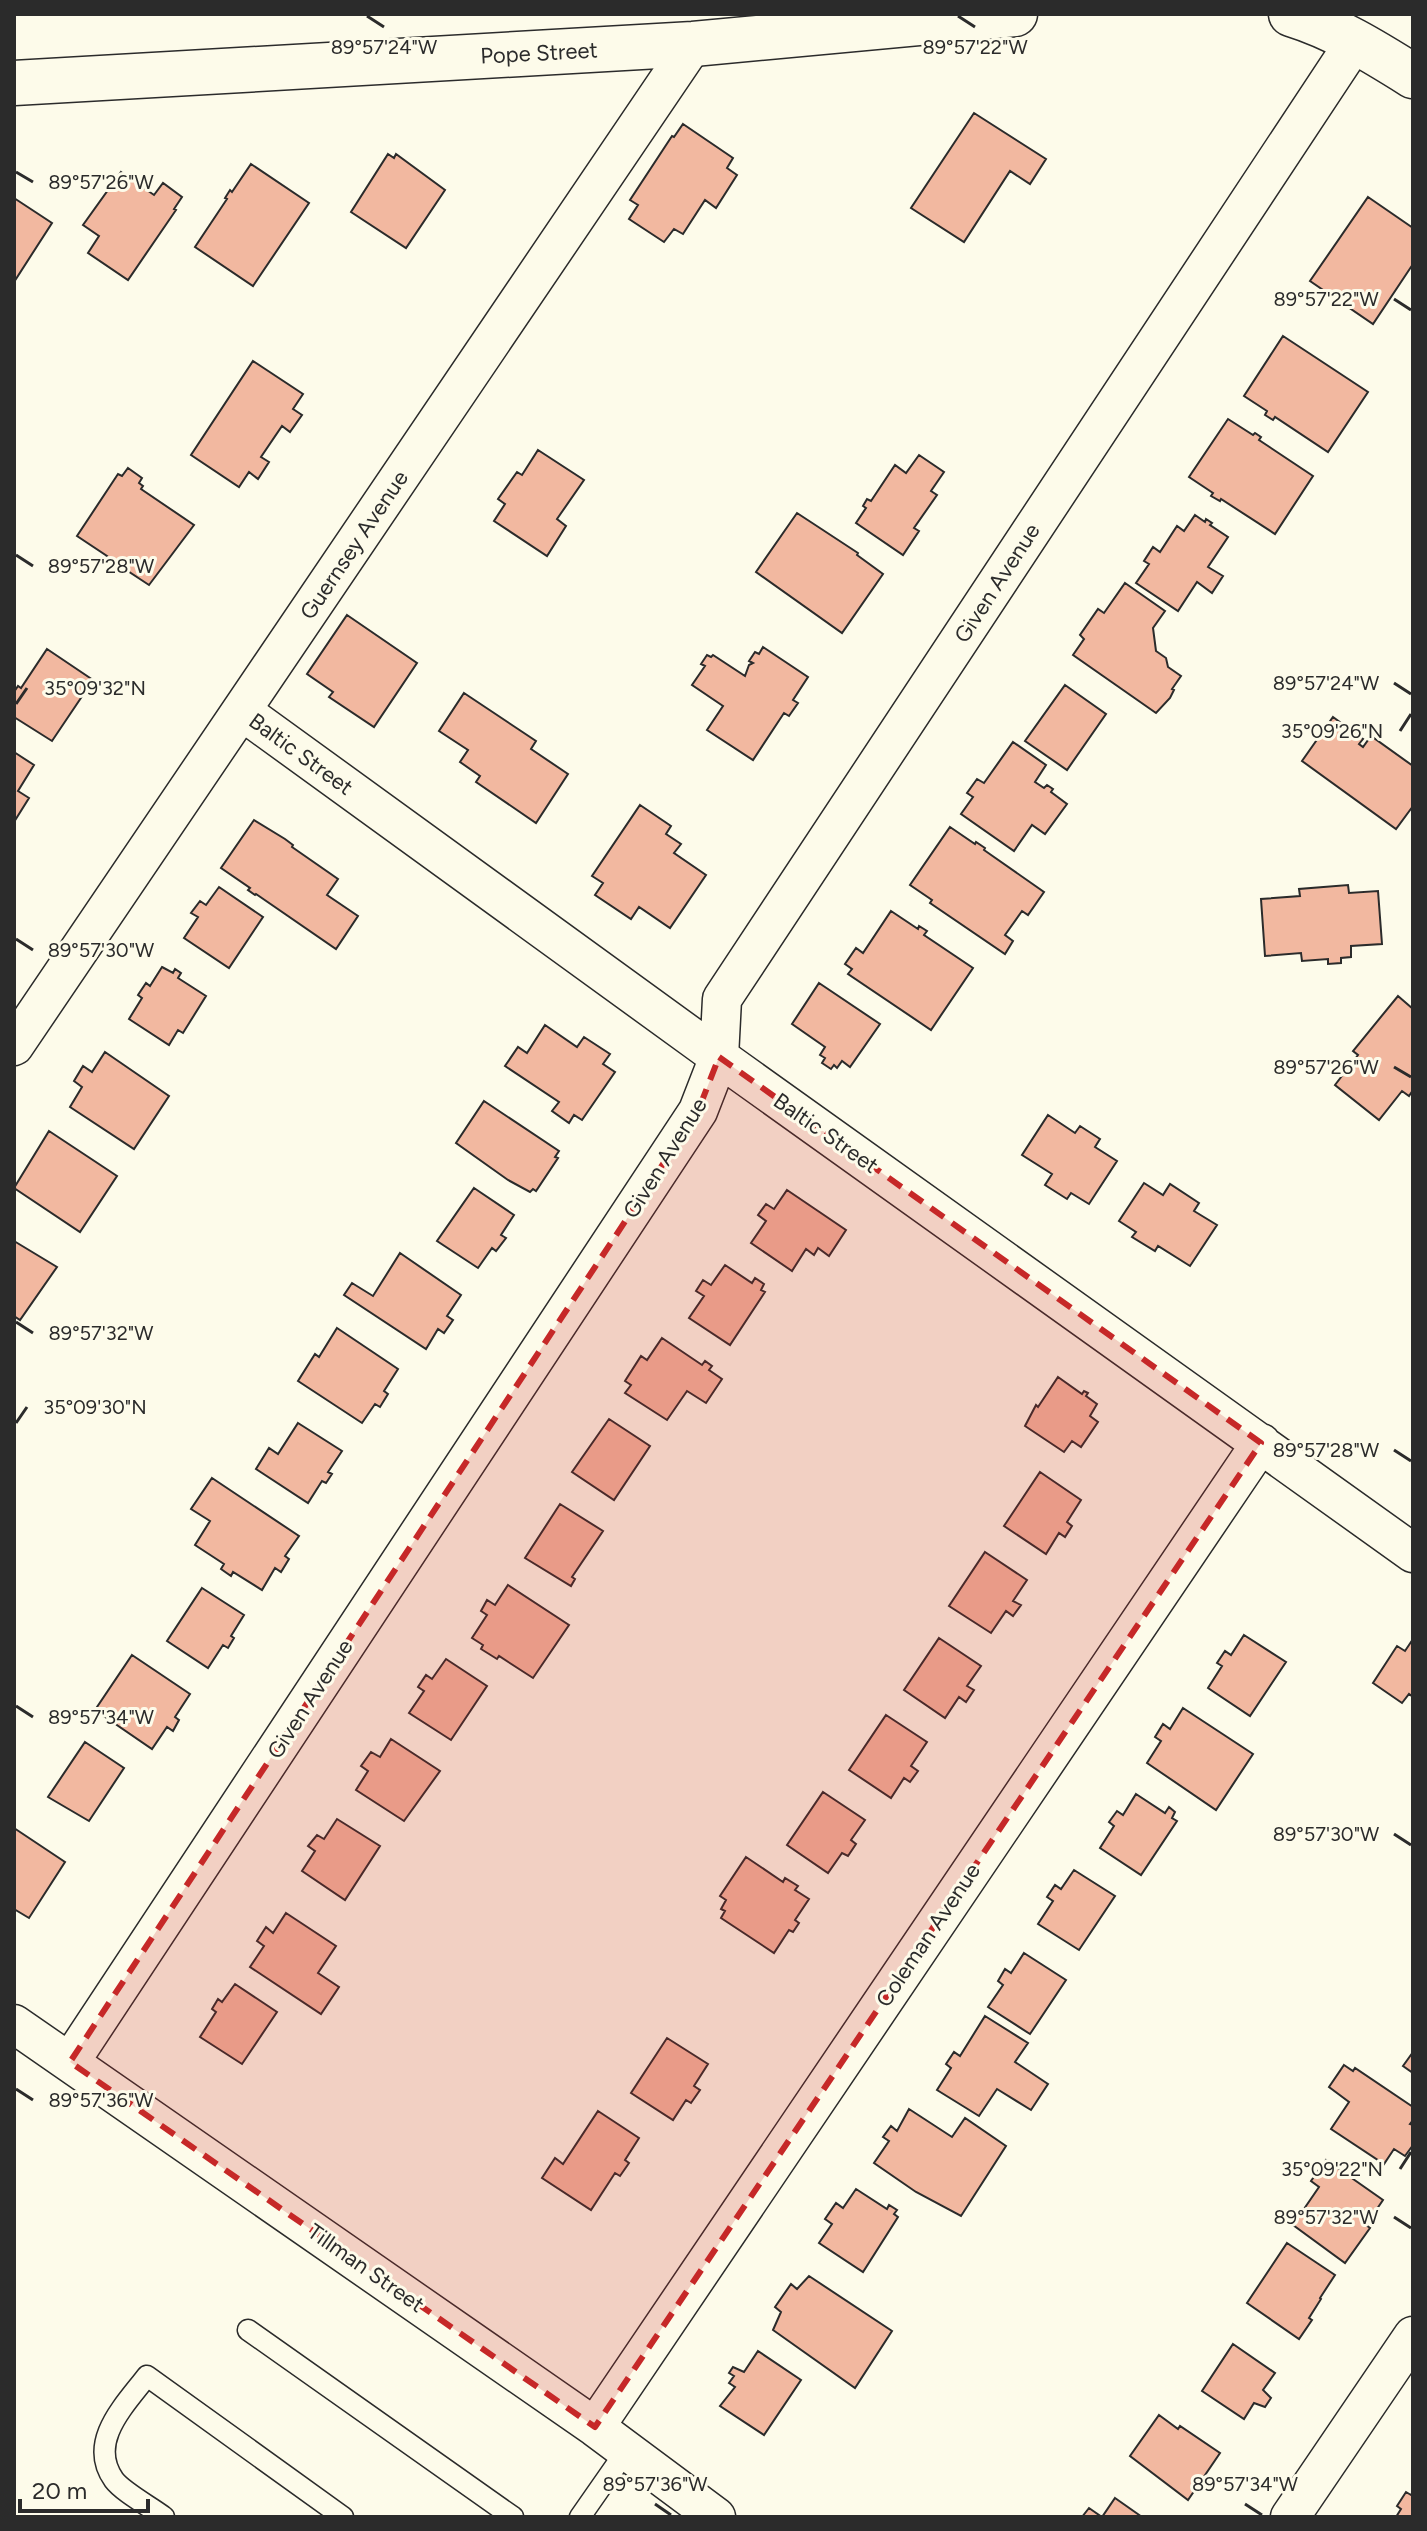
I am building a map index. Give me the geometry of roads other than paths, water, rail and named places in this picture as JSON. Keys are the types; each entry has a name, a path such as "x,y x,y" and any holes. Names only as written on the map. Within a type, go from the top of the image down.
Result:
{"street":[{"name":"Pope Street","path":"14,83 693,44 940,17 1015,14"},
{"path":"1291,14 1319,22 1356,40 1413,76"},
{"name":"Given Avenue","path":"70,2062 698,1111 719,1057 722,999 1356,40"},
{"name":"Guernsey Avenue","path":"14,1046 693,44"},
{"name":"Baltic Street","path":"242,711 719,1057 1413,1553"},
{"name":"Coleman Avenue","path":"595,2427 1261,1443"},
{"name":"Tillman Street","path":"14,2024 595,2427 716,2517"},
{"path":"1290,2517 1413,2336"}],"lane":[{"path":"248,2330 513,2517"},
{"path":"164,2517 115,2482 104,2459 108,2428 147,2376 343,2517"},
{"path":"580,2517 626,2451"}]}
